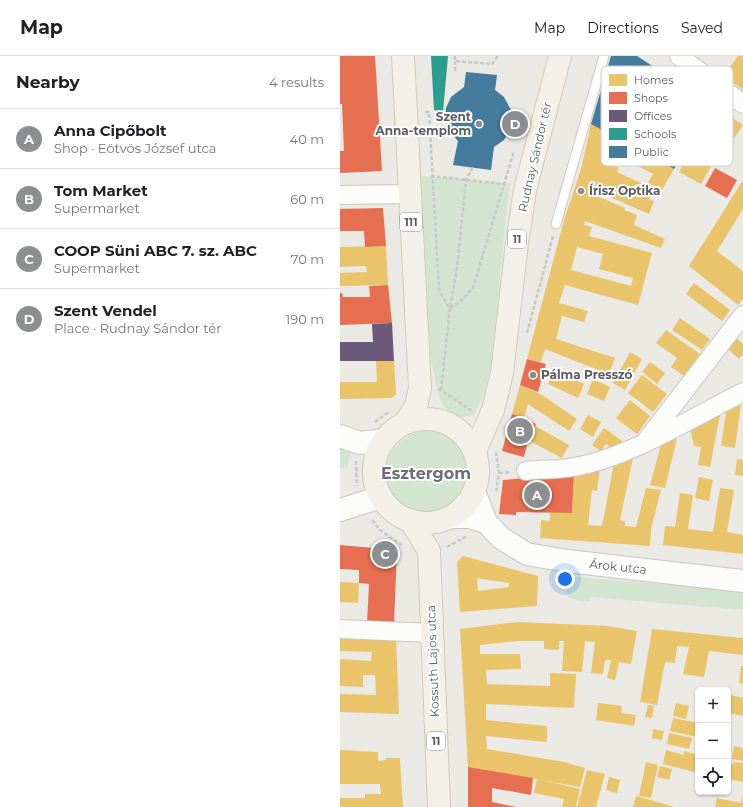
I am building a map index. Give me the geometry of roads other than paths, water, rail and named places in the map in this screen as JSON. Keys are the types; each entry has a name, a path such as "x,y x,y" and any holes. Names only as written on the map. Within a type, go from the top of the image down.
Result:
{"main road":[{"name":"111","path":"400,416 416,406 431,389 409,184 403,56"},
{"name":"Rudnay Sándor tér","path":"475,451 493,410 502,373 517,243 526,187 560,56"},
{"path":"431,389 452,426 468,438 475,451 479,475 475,494 462,508 446,519"},
{"path":"486,522 469,517 425,523 410,520 399,515 389,507 381,497 376,483 374,469 377,454 384,440 393,431 400,416 418,419 432,419 452,426 472,429 487,423"},
{"path":"350,439 384,440"},
{"name":"Árok utca","path":"475,494 486,522 501,538 527,554 567,561 743,581"},
{"path":"349,507 381,497"},
{"name":"11","path":"429,551 446,519"},
{"path":"410,520 429,551"},
{"name":"Kossuth Lajos utca","path":"429,551 431,633 439,807"}],"street":[{"path":"679,56 692,66"},
{"path":"733,96 743,104"},
{"path":"340,195 409,184"},
{"path":"646,442 743,315"},
{"path":"526,471 574,467 614,455 646,442 743,392"},
{"path":"340,629 431,633"}],"lane":[{"path":"601,66 604,56"},
{"path":"556,224 601,66"}],"place":[{"name":"Szent Anna-templom","path":"479,124"},
{"name":"Szent Vendel","path":"515,124"},
{"name":"Írisz Optika","path":"581,191"},
{"name":"Pálma Presszó","path":"533,375"},
{"name":"Tom Market","path":"520,431"},
{"name":"Anna Cipőbolt","path":"537,495"},
{"name":"COOP Süni ABC 7. sz. ABC","path":"385,554"}],"district":[{"name":"Esztergom","path":"426,473"}]}
